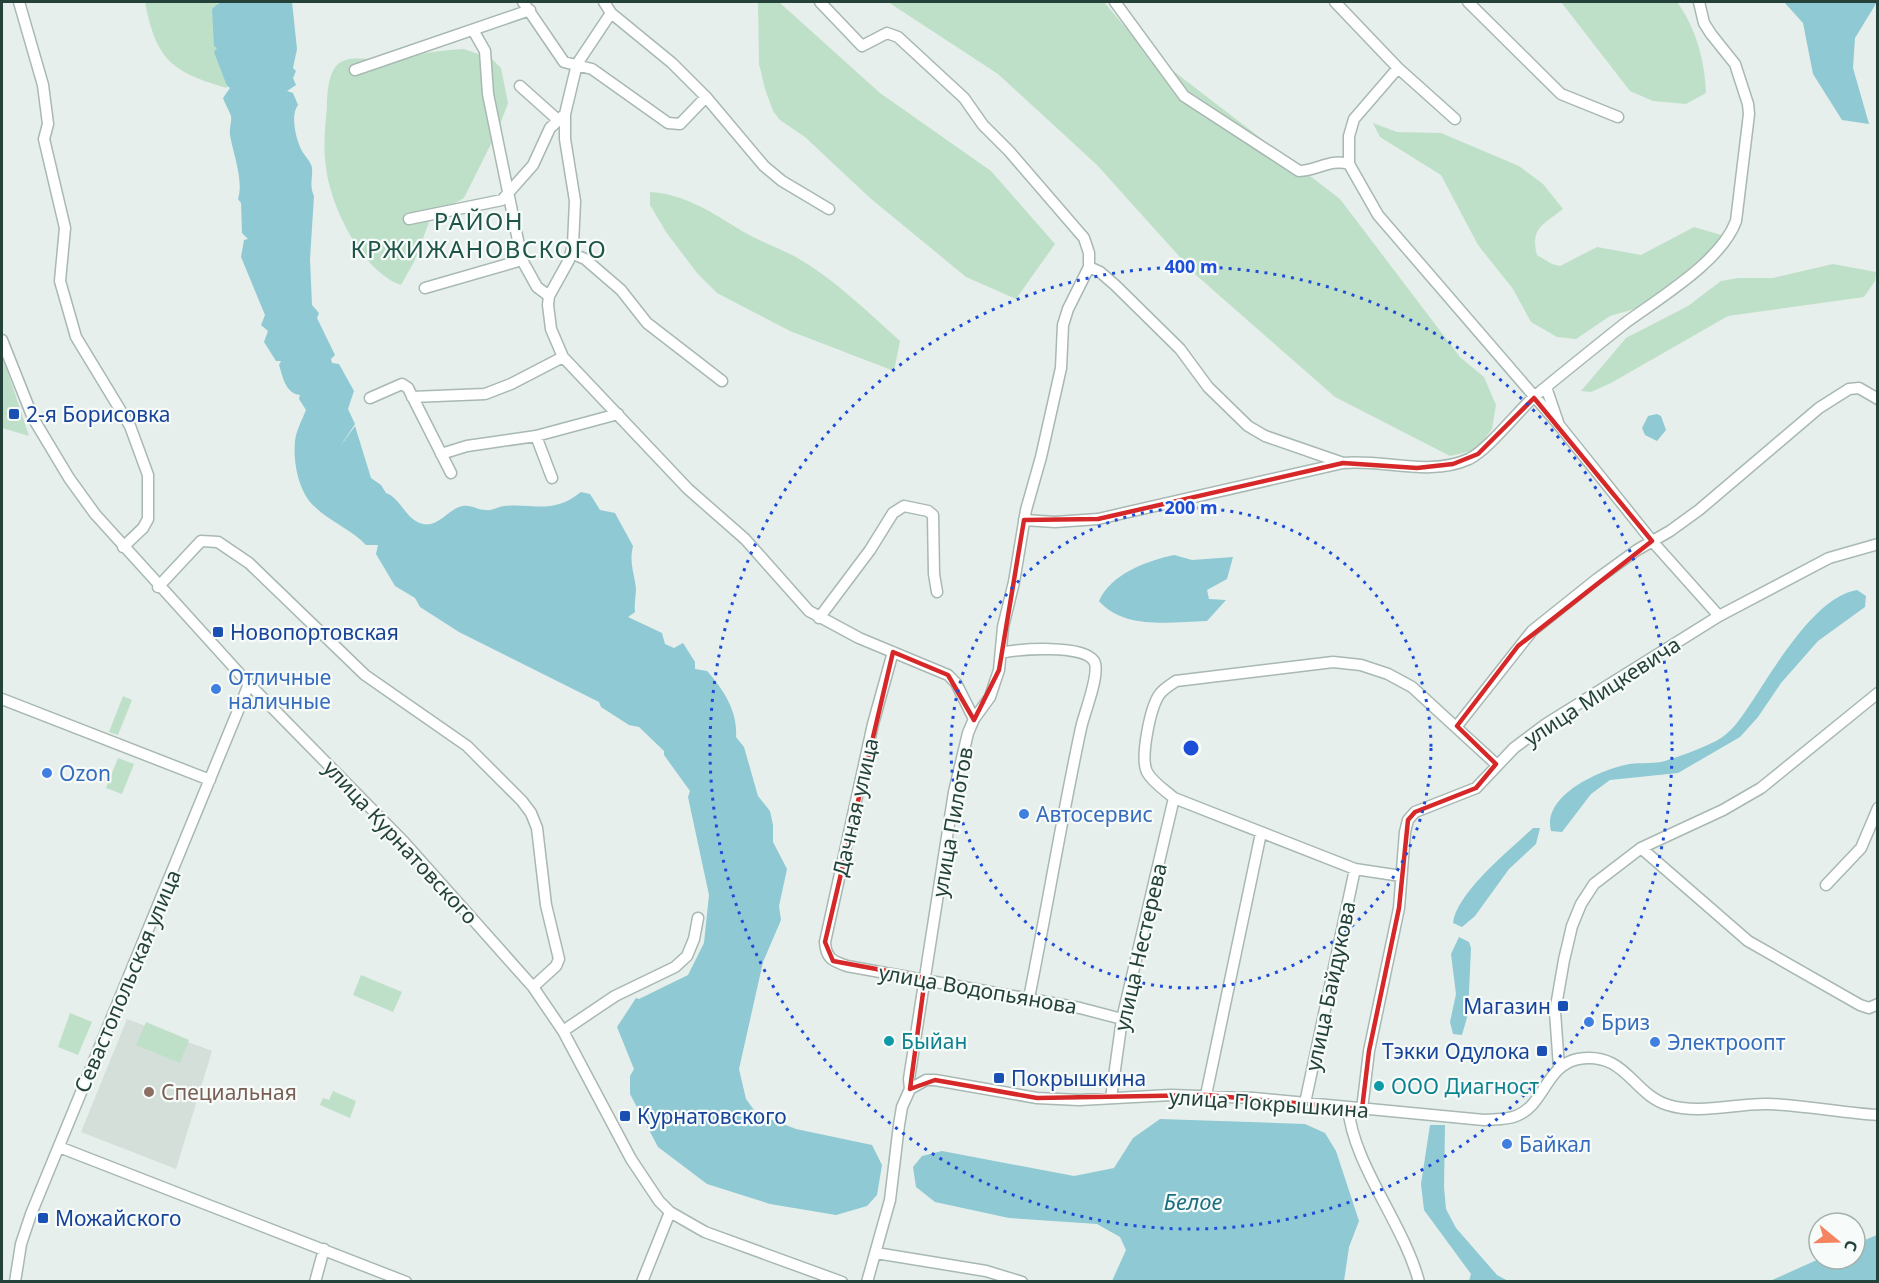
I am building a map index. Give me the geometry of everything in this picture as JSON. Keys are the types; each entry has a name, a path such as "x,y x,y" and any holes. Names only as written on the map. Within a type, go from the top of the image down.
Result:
{"street":[{"path":"19,2 43,85 48,124 44,139 64,228 60,281 76,337 130,426 148,476 148,519 143,528 123,547"},
{"path":"604,2 611,13 672,63 706,98 764,166 782,181 829,209"},
{"path":"820,2 862,46 887,33 898,37 964,98 983,125 1009,151 1084,237 1089,253 1089,267 1100,272 1115,285 1164,333 1226,407 1248,426 1265,435 1343,463"},
{"path":"1115,2 1172,82 1204,111 1299,171 1308,171 1334,161 1349,164"},
{"path":"1335,2 1398,68 1455,119"},
{"path":"1468,2 1561,94 1617,117"},
{"path":"1024,520 1055,522 1098,519 1343,463 1368,461 1418,468 1468,459 1478,454 1533,398 1701,266 1732,233 1736,220 1749,114 1736,64 1707,28 1699,2"},
{"path":"355,70 473,30 526,6 564,62 592,69 674,125 685,120 706,98"},
{"path":"611,13 577,64 562,117 575,201 571,253 549,296 551,329 563,357 688,489 745,539 809,611 819,618 948,675 956,683 974,719"},
{"path":"473,30 485,51 488,94 522,260 537,287 549,296"},
{"path":"1398,68 1354,118 1350,128 1349,164 1369,201 1394,236 1533,398 1559,425 1652,541 1719,616"},
{"path":"520,86 562,117"},
{"path":"409,219 501,200 533,165 550,128 562,117"},
{"path":"571,253 585,260 621,290 647,323 722,381"},
{"path":"425,288 522,260"},
{"name":"улица Пилотов","path":"867,1281 890,1200 902,1107 910,1089 909,1078 954,792 974,719 995,686 1003,627 1014,582 1024,520 1061,368 1063,324 1089,267"},
{"name":"улица Курнатовского","path":"2,340 22,394 47,444 95,514 249,684 404,842 533,987 563,1031 645,1182 670,1212 705,1232 842,1281"},
{"path":"412,397 485,394 511,384 563,357"},
{"path":"370,398 402,384 412,397 451,473"},
{"path":"1546,387 1559,425"},
{"path":"1457,726 1532,631 1629,555 1699,510 1790,431 1849,389 1859,388 1878,399"},
{"path":"441,454 467,446 536,436 618,414"},
{"path":"536,436 552,478"},
{"path":"819,618 870,550 893,513 904,506 928,511 933,515 934,574 937,592"},
{"path":"158,586 201,541 218,542 256,570 365,675 442,727 493,769 531,813 537,828 546,905 559,959 556,966 533,987"},
{"name":"улица Мицкевича","path":"1362,1109 1369,1051 1399,908 1405,832 1408,820 1415,812 1476,788 1496,764 1546,724 1719,616 1829,558 1878,544"},
{"path":"1001,653 1017,650 1045,650 1086,654 1094,661 1097,672 1081,726 1029,998"},
{"name":"Дачная улица","path":"833,961 826,953 825,942 873,724 893,652"},
{"path":"1401,876 1355,869 1174,798 1146,771 1144,748 1158,696 1176,681 1333,662 1361,665 1388,674 1412,687 1496,764"},
{"name":"Севастопольская улица","path":"15,1281 21,1244 59,1147 249,684"},
{"path":"1878,693 1761,788 1723,810 1641,848 1594,884 1581,904 1572,926 1555,1012 1560,1067 1584,1059 1616,1064 1660,1102 1676,1107 1728,1108 1767,1104 1878,1115"},
{"path":"2,699 210,780"},
{"name":"улица Нестерева","path":"1111,1098 1122,1019 1174,798"},
{"path":"1826,885 1861,848 1878,808"},
{"path":"1206,1095 1261,833"},
{"path":"1641,848 1748,941 1860,1005 1869,1008 1878,1004"},
{"name":"улица Байдукова","path":"1305,1102 1355,869"},
{"path":"563,1031 615,996 675,967 687,956 694,939 698,918"},
{"name":"улица Водопьянова","path":"833,961 847,966 1029,998 1122,1019"},
{"name":"улица Покрышкина","path":"910,1089 926,1080 935,1080 1037,1098 1206,1095 1305,1102 1484,1120 1505,1119 1524,1112 1536,1101 1560,1067"},
{"path":"1348,1107 1359,1147 1408,1247 1419,1281"},
{"path":"59,1147 406,1281"},
{"path":"642,1281 670,1212"},
{"path":"315,1281 324,1249"},
{"path":"876,1254 986,1271 1022,1281"}],"highlighted area":[{"path":"1534,398 1652,541 1518,646 1457,726 1496,764 1476,788 1415,812 1408,820 1399,908 1369,1051 1362,1109 1206,1095 1037,1098 935,1080 910,1089 925,978 833,961 825,942 893,652 948,675 974,720 999,670 1024,520 1098,519 1343,463 1417,468 1453,464 1478,454"}],"shaded area":[{"name":"Специальная","path":"127,1019 212,1051 176,1169 81,1132"}],"green space":[{"path":"145,2 217,2 227,88 192,76 169,60 155,37"},
{"path":"758,2 779,2 880,93 991,171 1055,244 1016,299 966,277 870,198 805,137 780,120 773,111 759,64"},
{"path":"888,2 1104,2 1142,47 1340,199 1460,357 1484,377 1496,405 1492,429 1476,450 1450,456 1335,397 1196,275 1097,165 998,74"},
{"path":"1561,2 1677,2 1684,12 1698,45 1704,69 1706,93 1686,104 1653,101 1630,91"},
{"path":"464,49 492,59 501,68 508,103 498,130 464,198 446,208 434,209 414,262 401,285 387,278 361,252 341,218 334,200 325,152 330,78 338,64 355,58 396,58"},
{"path":"1373,123 1397,132 1441,133 1519,166 1543,184 1563,209 1544,223 1535,239 1537,255 1552,264 1560,266 1597,247 1641,255 1694,227 1721,235 1723,244 1655,303 1610,316 1576,339 1557,337 1531,322 1513,289 1478,245 1441,175 1380,137"},
{"path":"650,192 687,200 749,235 796,257 824,275 900,341 894,371 790,331 717,293 697,273 666,232 650,205"},
{"path":"1833,264 1876,272 1875,281 1864,297 1728,316 1611,383 1591,392 1581,391 1626,338 1688,306 1721,281 1738,278 1773,278"},
{"path":"2,354 29,436 2,428"},
{"path":"123,696 132,700 118,735 109,732"},
{"path":"118,758 134,764 122,794 106,788"},
{"path":"361,975 402,992 393,1012 353,995"},
{"path":"70,1013 92,1022 78,1055 58,1047"},
{"path":"146,1022 189,1040 180,1063 136,1045"},
{"path":"333,1091 356,1101 350,1118 320,1105 323,1098 329,1100"}],"water":[{"path":"212,2 292,2 297,49 293,68 296,71 293,78 296,85 287,91 293,93 298,105 294,115 296,134 302,151 312,168 311,185 314,196 310,259 312,305 319,313 317,318 335,355 331,359 332,363 339,364 354,391 348,409 355,424 339,448 355,426 371,478 381,485 386,493 396,500 412,518 423,524 433,523 454,509 463,506 488,510 515,505 552,506 571,499 581,492 590,494 600,510 615,513 633,546 635,612 628,617 662,633 665,644 674,648 683,643 695,662 695,669 707,671 729,702 735,719 736,737 744,747 758,796 770,811 773,842 787,869 779,906 781,920 763,962 739,1069 746,1099 757,1114 796,1129 872,1145 882,1165 877,1195 867,1206 836,1215 770,1204 707,1184 658,1147 630,1094 630,1076 634,1069 617,1027 636,998 639,999 688,975 704,943 709,895 688,797 690,791 664,755 664,751 639,727 629,725 601,707 599,702 459,632 420,607 415,598 395,586 376,554 378,545 366,545 354,534 320,512 304,492 296,466 295,441 306,410 299,399 300,395 295,394 285,384 279,365 281,361 276,361 264,342 268,331 261,325 265,315 241,257 244,240 248,239 242,233 241,203 238,199 240,184 230,135 231,116 223,98 230,88 227,86 214,52 217,48 214,46 212,9 219,3"},
{"path":"1784,2 1877,2 1855,38 1853,68 1869,124 1842,120 1813,74 1803,23"},
{"path":"1657,414 1661,416 1666,430 1657,441 1645,435 1642,428 1648,416"},
{"path":"1174,555 1192,560 1233,557 1227,579 1207,590 1209,599 1226,600 1207,621 1164,623 1135,620 1109,610 1099,601 1112,583 1130,570"},
{"path":"1857,590 1866,596 1865,607 1818,641 1781,683 1758,717 1740,737 1678,773 1610,780 1591,794 1562,832 1551,831 1550,818 1555,807 1563,796 1587,779 1625,765 1661,762 1675,758 1721,738 1739,720 1785,652 1812,619 1842,595"},
{"path":"1533,828 1540,828 1536,844 1509,869 1475,916 1462,927 1453,923 1456,911 1474,885"},
{"path":"1459,937 1469,942 1471,948 1468,1014 1462,1035 1453,1034 1450,1022 1456,994 1451,954"},
{"name":"Белое","path":"1160,1119 1305,1124 1325,1133 1336,1151 1359,1221 1349,1247 1344,1281 1112,1281 1126,1250 1120,1237 1097,1224 1009,1218 935,1202 916,1187 913,1167 922,1156 942,1151 1074,1176 1114,1168 1133,1138"},
{"path":"1430,1125 1445,1125 1446,1209 1456,1228 1497,1275 1508,1281 1469,1281 1471,1274 1424,1210 1421,1184"},
{"path":"1877,1235 1877,1281 1770,1281 1807,1264 1807,1271 1867,1271 1867,1239"}],"place":[{"name":"2-я Борисовка","path":"14,414"},
{"name":"Новопортовская","path":"218,632"},
{"name":"Отличные наличные","path":"216,689"},
{"name":"Ozon","path":"47,773"},
{"name":"Автосервис","path":"1024,814"},
{"name":"Магазин","path":"1563,1006"},
{"name":"Бриз","path":"1589,1022"},
{"name":"Быйан","path":"889,1041"},
{"name":"Электроопт","path":"1655,1042"},
{"name":"Тэкки Одулока","path":"1542,1051"},
{"name":"Покрышкина","path":"999,1078"},
{"name":"ООО Диагност","path":"1379,1086"},
{"name":"Специальная","path":"149,1092"},
{"name":"Курнатовского","path":"625,1116"},
{"name":"Байкал","path":"1507,1144"},
{"name":"Можайского","path":"43,1218"}],"district":[{"name":"РАЙОН КРЖИЖАНОВСКОГО","path":"479,234"}]}
